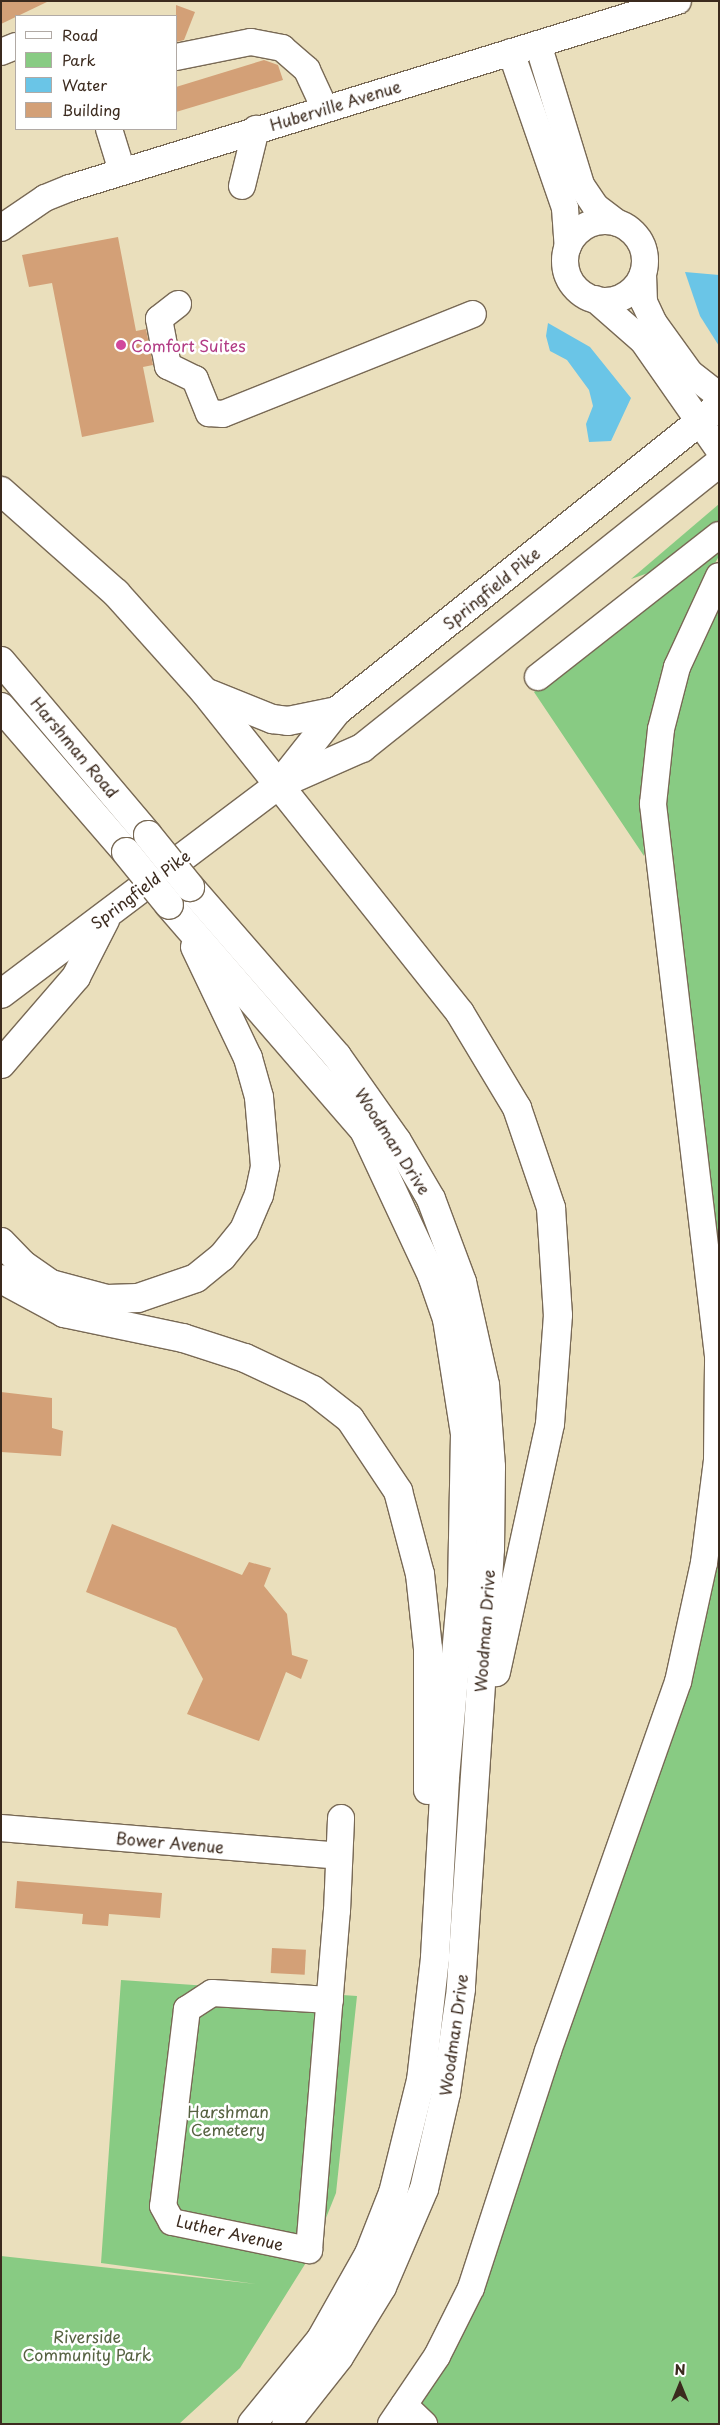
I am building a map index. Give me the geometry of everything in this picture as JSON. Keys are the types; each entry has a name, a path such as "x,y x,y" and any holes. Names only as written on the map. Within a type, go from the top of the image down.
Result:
{"main road":[{"name":"Springfield Pike","path":"278,785 337,712 719,406"},
{"name":"Springfield Pike","path":"1,994 278,785 362,748 719,463"},
{"path":"1,491 116,593 204,691 460,1013 517,1108 550,1208 558,1315 550,1424 518,1560 470,1816"},
{"name":"Harshman Road","path":"1,661 190,887"},
{"path":"204,691 272,719 288,721 337,712"},
{"name":"Harshman Road","path":"1,707 126,852 169,905"},
{"name":"Woodman Drive","path":"190,887 337,1056 397,1141 431,1200 462,1282 485,1385 492,1467 490,1549 470,1816 461,1989 446,2093 424,2189 382,2287 339,2357 286,2424"},
{"name":"Woodman Drive","path":"169,905 364,1130 432,1276 447,1319 465,1434 466,1506 430,2019 408,2140 369,2254 321,2339 252,2424"},
{"path":"1,1064 76,977 108,914"},
{"path":"1,1242 22,1264 51,1284 107,1300 138,1298 196,1278 222,1257 244,1230 260,1195 265,1166 259,1097 248,1058 186,925"},
{"path":"1,1279 64,1313 183,1338 277,1371 313,1390 350,1419 377,1454 398,1492 411,1530 427,1639 430,2019"}],"street":[{"name":"Huberville Avenue","path":"3,219 45,198 122,171 678,1"},
{"path":"178,57 252,42 282,48 307,70 325,109"},
{"path":"538,44 558,152 568,247 565,260 572,284 595,299 643,341 697,422 719,450"},
{"path":"1,52 15,46"},
{"path":"511,52 558,152 596,207 639,239 645,260 643,274 644,302 654,323 690,373 719,396"},
{"path":"242,186 256,129"},
{"path":"109,130 122,171"},
{"path":"568,247 586,226 617,222"},
{"path":"595,299 625,295 643,274"},
{"path":"178,304 159,319 168,366 195,379 209,413 224,414 473,314"},
{"path":"538,677 719,535"},
{"path":"424,2424 398,2414 437,2356 471,2288 548,2051 678,1682 704,1563 717,1460 718,1356 653,804 661,729 677,666 719,576"},
{"name":"Luther Avenue","path":"330,2000 212,1992 187,2009 163,2206 172,2222 310,2250 330,2000 341,1818"},
{"name":"Bower Avenue","path":"1,1828 338,1856"}],"green space":[{"path":"719,504 719,522 654,571 631,579"},
{"path":"719,546 719,556 689,610 643,819 644,856 534,692"},
{"path":"719,598 719,1283 663,828 670,732 698,641"},
{"path":"719,1529 719,2424 438,2424 418,2399 447,2351"},
{"name":"Harshman Cemetery","path":"121,1980 357,1996 336,2193 312,2253 240,2368 179,2424 1,2424 1,2256 256,2284 101,2263"}],"water":[{"path":"685,272 719,275 719,346 700,316"},
{"path":"548,323 590,347 631,398 611,441 589,442 586,424 593,406 589,390 567,360 550,351 546,336"}],"building":[{"path":"1,1 49,1 20,15 15,15 15,17 1,24"},
{"path":"176,5 195,12 184,40 178,42 178,15 176,15"},
{"path":"264,60 278,65 283,80 178,111 178,86"},
{"name":"Comfort Suites","path":"118,237 136,331 146,329 153,365 143,367 154,422 82,437 52,283 29,287 22,255"},
{"path":"1,1392 52,1398 52,1428 63,1431 61,1456 1,1452"},
{"path":"112,1524 242,1575 249,1562 271,1568 264,1586 287,1614 292,1655 308,1660 301,1679 286,1672 259,1741 187,1714 203,1679 176,1628 86,1592"},
{"path":"17,1881 162,1893 160,1918 109,1914 108,1926 82,1924 83,1914 15,1908"},
{"path":"272,1948 306,1950 305,1975 271,1973"}],"place":[{"name":"Comfort Suites","path":"121,345"}],"park label":[{"name":"Riverside Community Park","path":"87,2345"}]}
